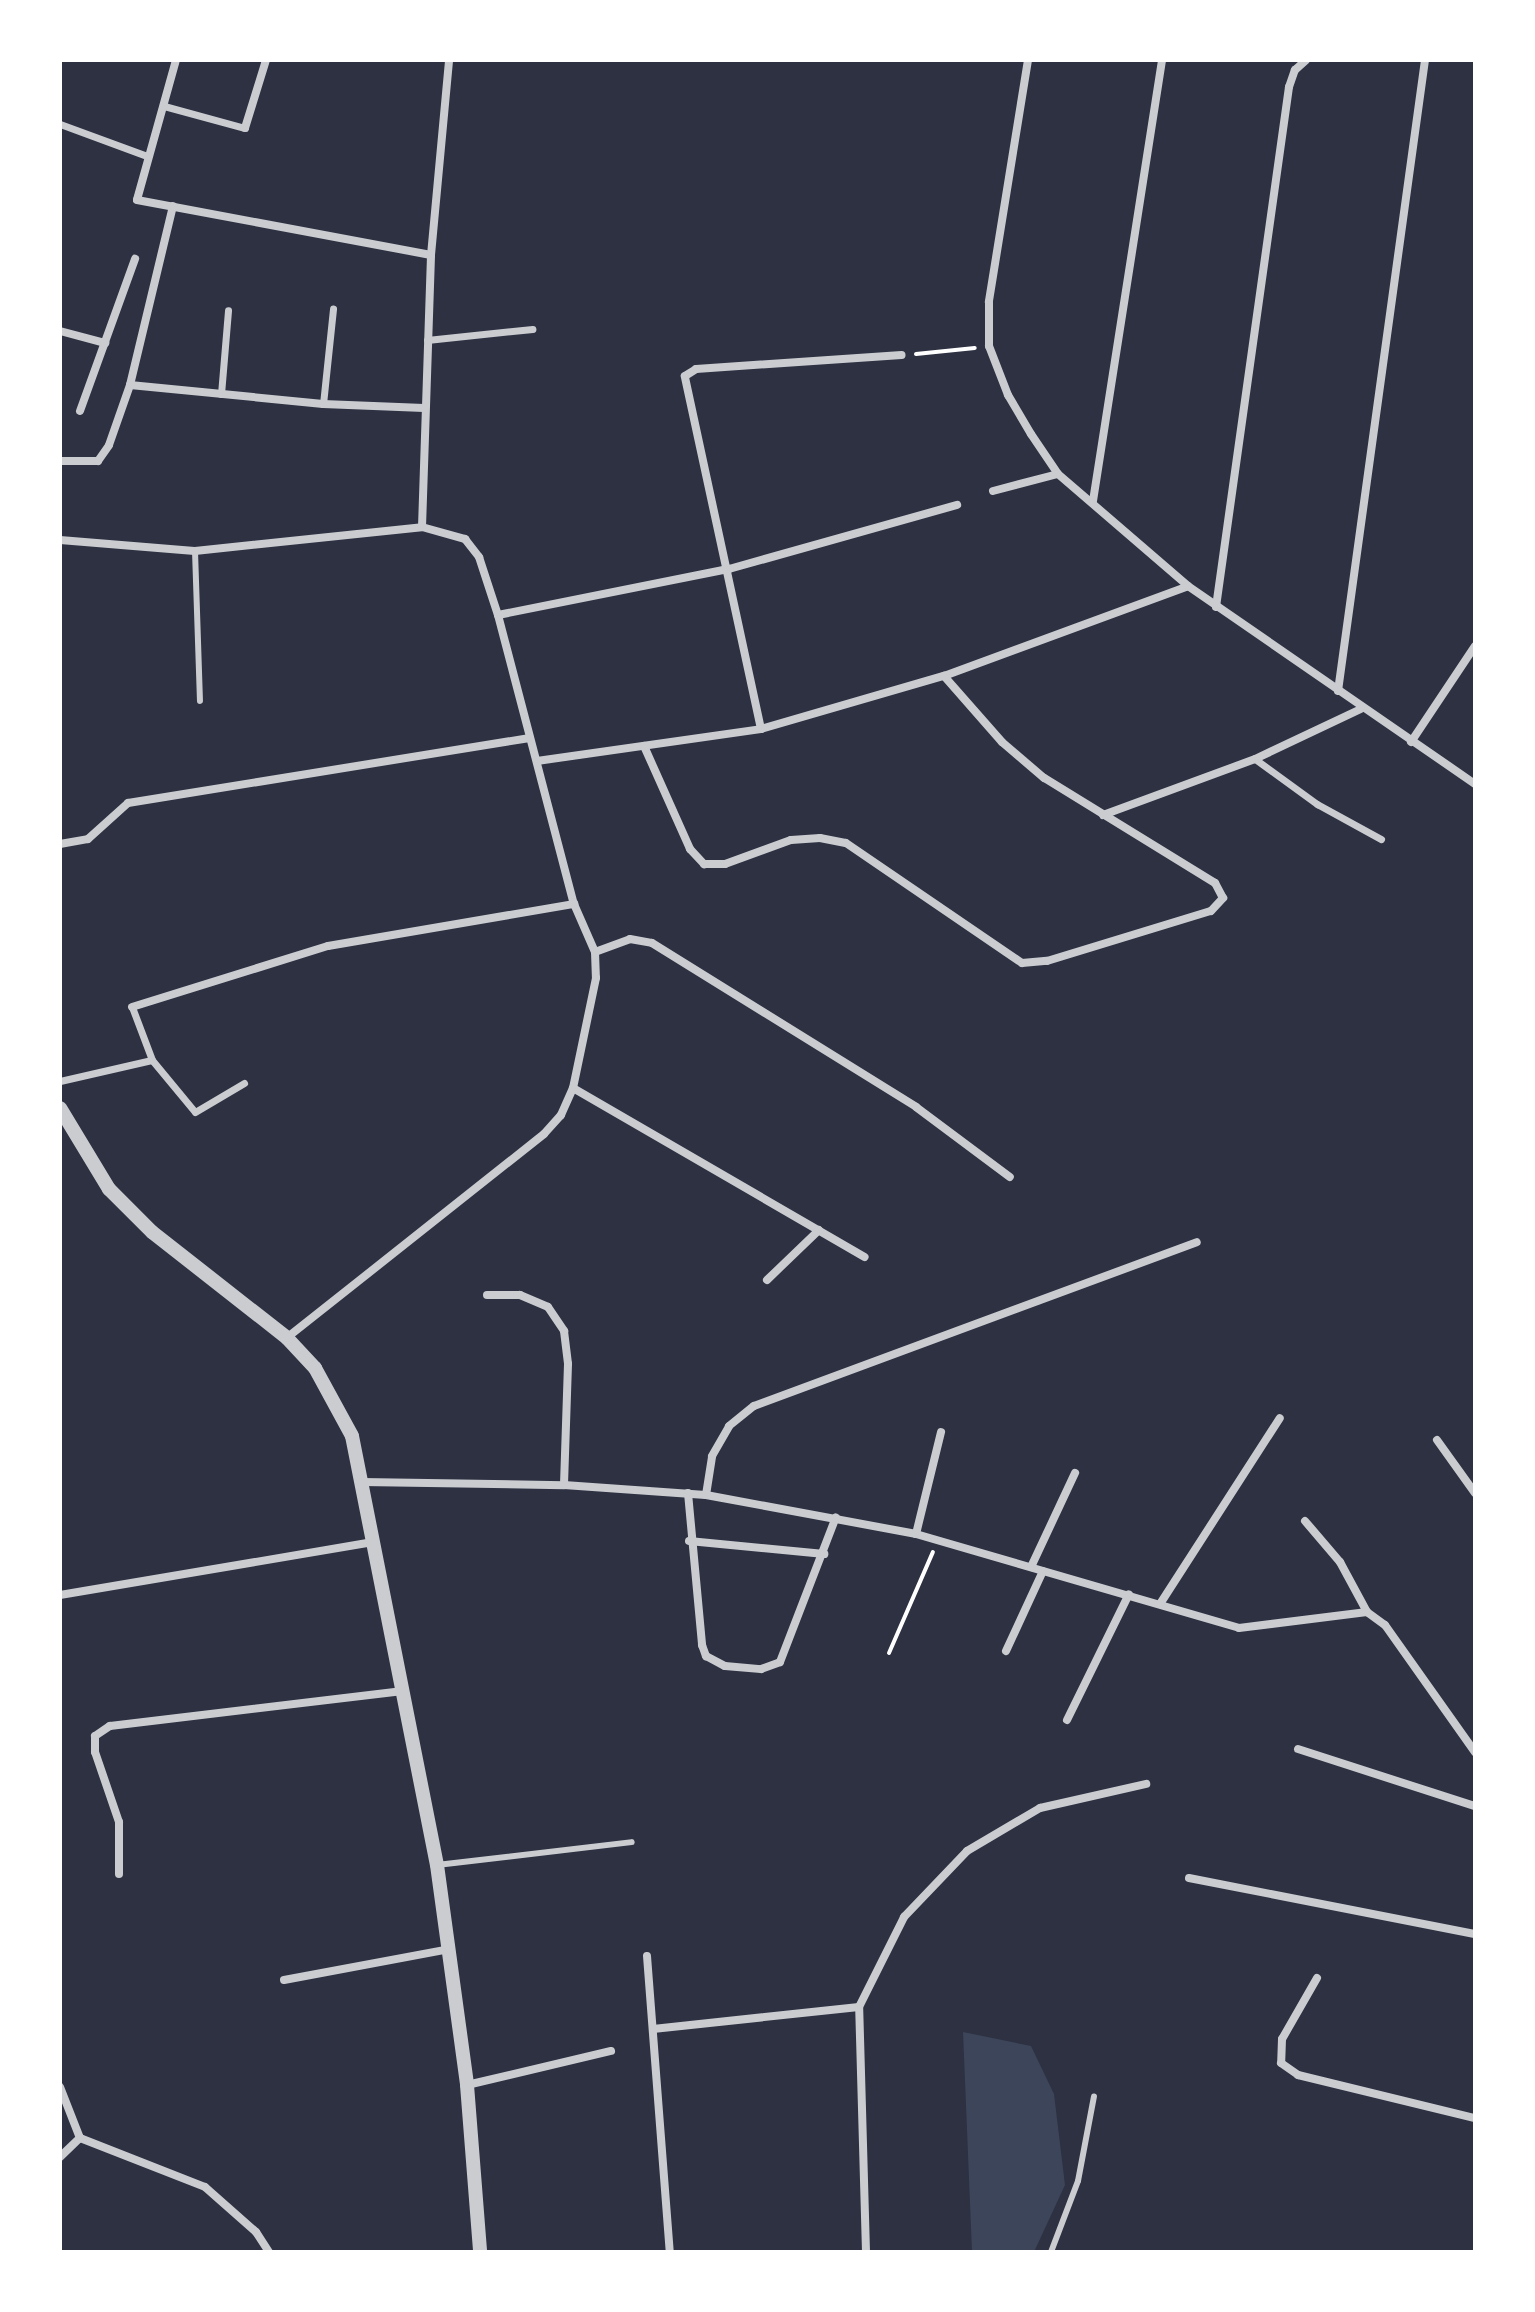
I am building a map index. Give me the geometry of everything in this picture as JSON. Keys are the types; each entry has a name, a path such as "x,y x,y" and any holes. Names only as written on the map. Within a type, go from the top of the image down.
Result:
{"street":[{"path":"176,60 137,200 431,255"},
{"path":"164,106 245,128 266,60"},
{"path":"422,527 431,255 449,60"},
{"path":"1028,60 989,302 989,346 1008,395 1058,474 1188,586 1361,709 1475,784"},
{"path":"1093,501 1162,60"},
{"path":"1216,607 1289,87 1295,70 1306,60"},
{"path":"1338,691 1425,60"},
{"path":"60,124 147,156"},
{"path":"60,461 98,461 130,385 173,206"},
{"path":"80,411 135,259"},
{"path":"323,404 333,309"},
{"path":"221,394 228,310"},
{"path":"427,340 532,329"},
{"path":"60,331 105,343"},
{"path":"761,729 685,376 696,369 902,355"},
{"path":"130,385 323,404 424,408"},
{"path":"993,491 1058,474"},
{"path":"498,615 729,569 957,505"},
{"path":"60,540 195,551 422,527 465,539 479,557 498,615 574,904 595,952 596,978 573,1088 544,1134 287,1338"},
{"path":"537,761 761,729 944,676 1188,586"},
{"path":"1411,742 1475,646"},
{"path":"644,746 690,849 704,864 725,864 791,840 820,838 846,843 1022,963 1047,961 1211,911 1223,898 1215,883 1044,778 1002,742 944,676"},
{"path":"1103,815 1255,759 1361,709"},
{"path":"60,844 88,839 128,803 530,738"},
{"path":"1255,759 1317,804 1381,839"},
{"path":"244,1083 195,1112 152,1060 132,1007 328,946 574,904"},
{"path":"595,952 630,939 652,943 916,1107 1010,1177"},
{"path":"60,1081 152,1060"},
{"path":"573,1088 865,1257"},
{"path":"60,1108 109,1189 152,1232 287,1338 338,1403 362,1482 437,1865 467,2085 480,2252"},
{"path":"767,1280 819,1230"},
{"path":"706,1495 712,1456 729,1426 754,1406 1197,1242"},
{"path":"487,1295 520,1295 548,1307 564,1331 568,1364 564,1485"},
{"path":"1160,1604 1280,1418"},
{"path":"916,1534 941,1432"},
{"path":"1437,1440 1475,1493"},
{"path":"1031,1567 1075,1473"},
{"path":"362,1482 564,1485 706,1495 916,1534 1239,1628 1367,1612"},
{"path":"688,1493 689,1541 702,1645 706,1656 725,1666 761,1669 780,1662 836,1517"},
{"path":"1305,1521 1340,1562 1367,1612 1385,1625 1475,1752"},
{"path":"689,1541 824,1554"},
{"path":"60,1595 372,1542"},
{"path":"1006,1651 1043,1571"},
{"path":"1067,1720 1129,1594"},
{"path":"119,1874 119,1822 95,1752 95,1736 110,1726 403,1691"},
{"path":"1298,1749 1475,1806"},
{"path":"866,2252 859,2007 904,1917 967,1851 1040,1808 1146,1784"},
{"path":"1189,1878 1475,1934"},
{"path":"284,1980 449,1949"},
{"path":"647,1956 670,2252"},
{"path":"1317,1978 1282,2039 1281,2063 1298,2075 1475,2118"},
{"path":"653,2029 859,2007"},
{"path":"467,2085 611,2051"},
{"path":"60,2087 80,2138 205,2187 256,2232 269,2252"},
{"path":"60,2157 80,2138"}],"lane":[{"path":"195,551 200,701"},
{"path":"437,1865 632,1842"},
{"path":"1051,2252 1078,2181 1094,2096"}],"path":[{"path":"902,355 989,346"},
{"path":"889,1653 938,1540"}],"shaded area":[{"path":"963,2032 1031,2046 1054,2094 1065,2185 1034,2252 972,2252"}]}
